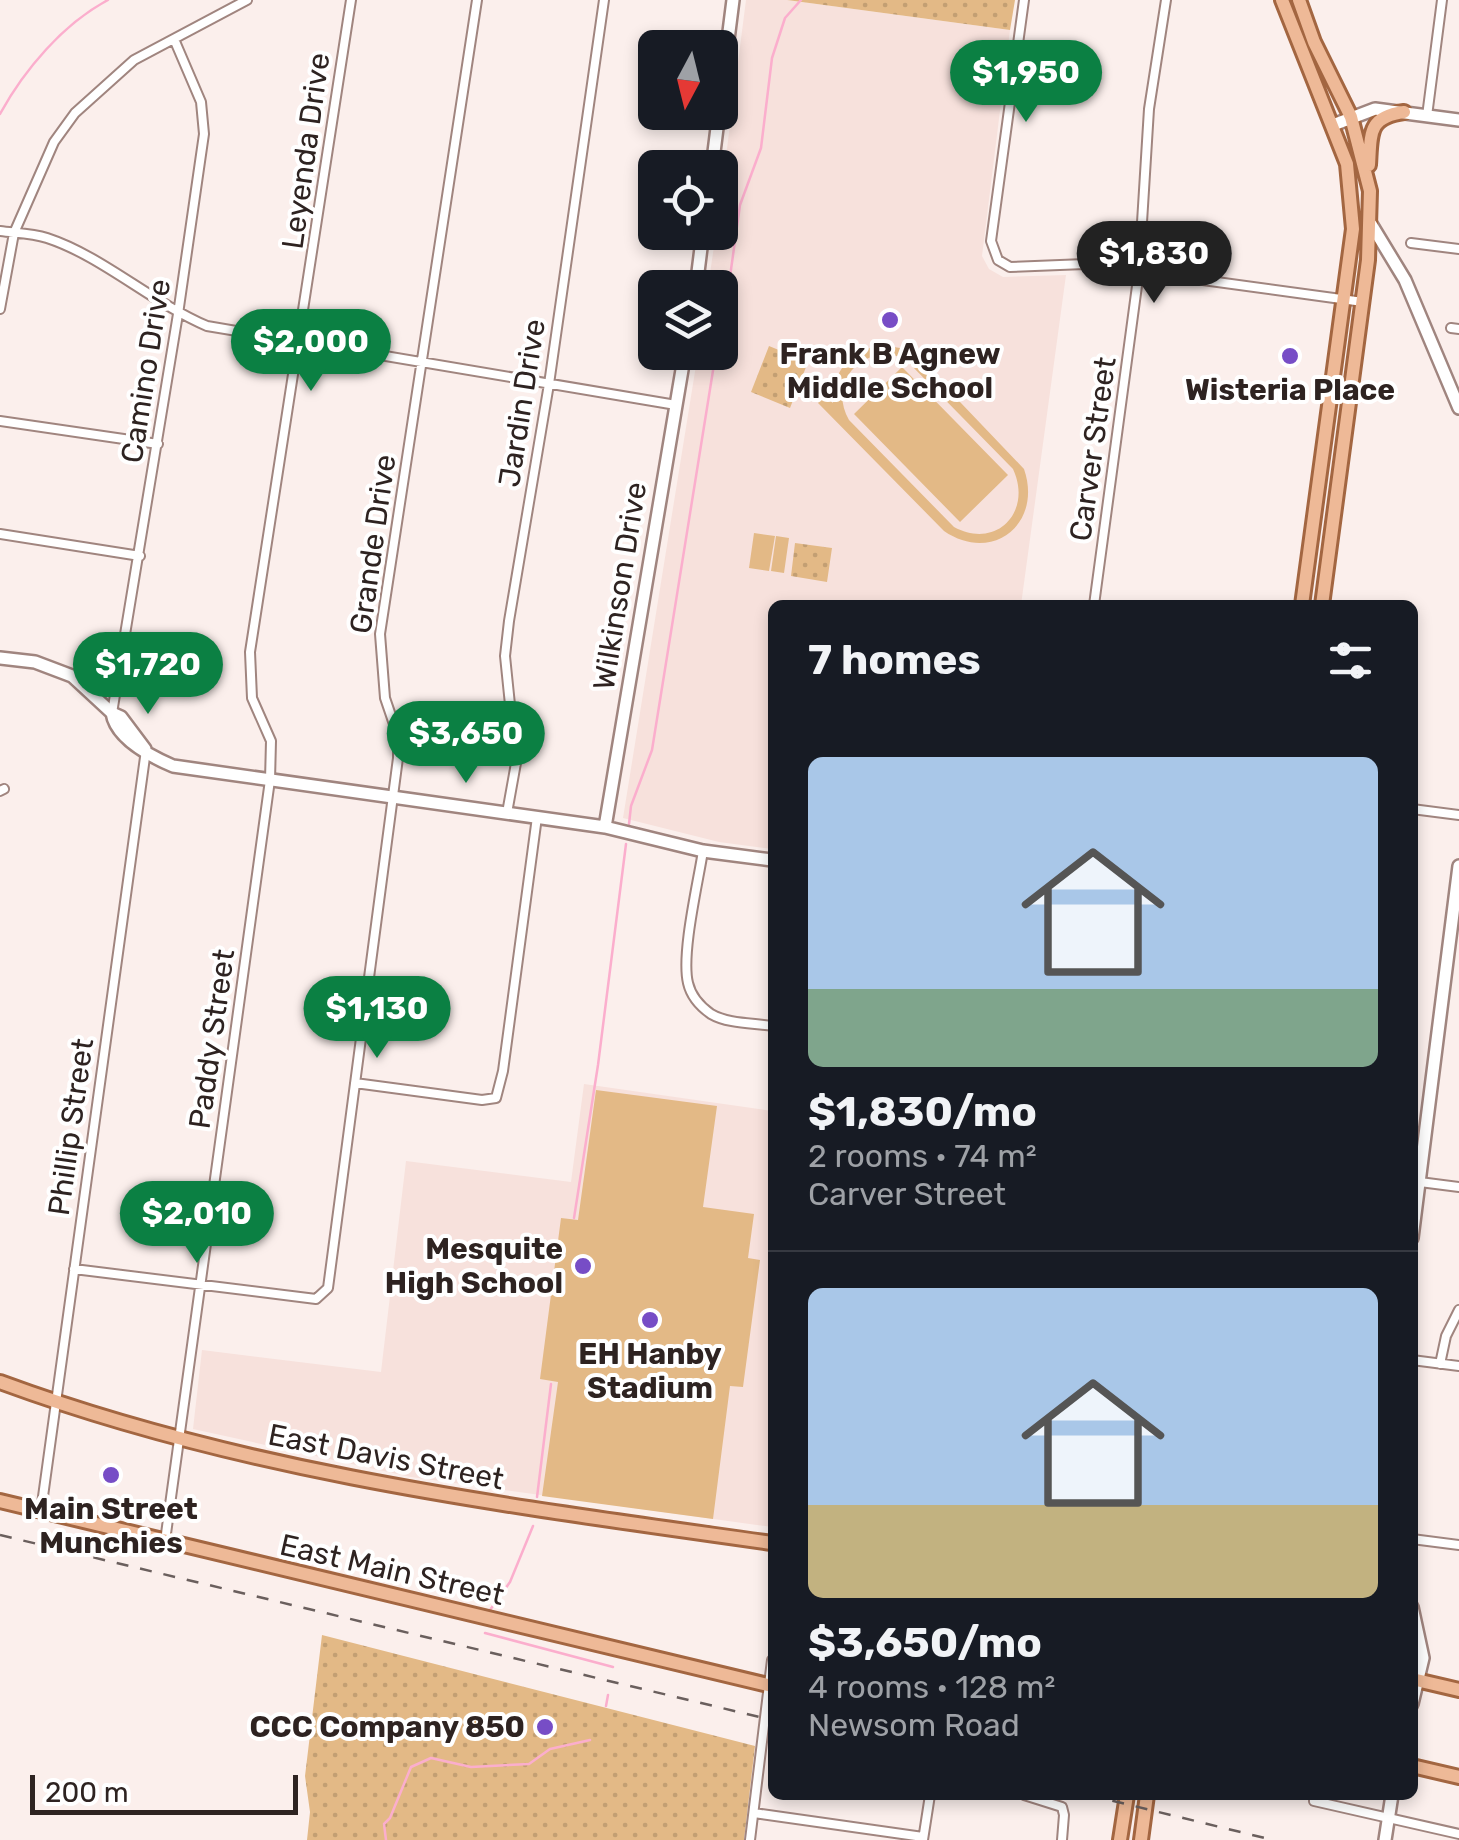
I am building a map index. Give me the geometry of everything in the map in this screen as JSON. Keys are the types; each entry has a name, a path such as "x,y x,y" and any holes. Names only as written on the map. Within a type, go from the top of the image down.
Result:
{"main road":[{"path":"1282,0 1354,175 1362,218 1372,224"},
{"path":"1299,0 1351,117 1369,177"},
{"path":"1323,600 1368,264 1372,224 1369,177 1376,123 1384,115 1404,112"},
{"path":"1303,600 1353,230 1348,164"},
{"path":"1330,406 1350,408"},
{"name":"East Davis Street","path":"0,1382 180,1440 364,1481 768,1542"},
{"name":"East Main Street","path":"0,1501 768,1688"},
{"path":"1418,1681 1459,1690"},
{"path":"1418,1767 1459,1777"},
{"path":"1120,1840 1126,1800"},
{"path":"1140,1840 1146,1800"}],"street":[{"path":"0,308 14,233 54,142 75,113 134,60 246,0"},
{"name":"Leyenda Drive","path":"270,780 271,741 252,698 250,652 351,0"},
{"name":"Grande Drive","path":"202,1286 316,1299 328,1288 398,736 385,698 380,634 477,0"},
{"name":"Jardin Drive","path":"507,812 516,751 505,656 604,0"},
{"path":"729,30 732,0"},
{"path":"1024,0 991,241 994,255 1010,267 1075,263 1363,302"},
{"name":"Carver Street","path":"1095,600 1140,271 1149,108 1166,0"},
{"path":"1427,116 1442,0"},
{"name":"Camino Drive","path":"112,713 158,444 204,134 201,102 174,40"},
{"path":"1333,126 1375,110 1459,120"},
{"path":"1372,224 1424,321 1459,408"},
{"path":"0,231 44,237 80,251 178,314 207,326 676,406"},
{"path":"1410,243 1459,250"},
{"path":"1368,264 1396,264"},
{"name":"Wilkinson Drive","path":"605,827 682,370"},
{"path":"0,421 158,444"},
{"path":"0,534 140,556"},
{"path":"0,658 35,662 69,674 89,688 134,744 173,766 605,827 703,851 768,859"},
{"name":"Phillip Street","path":"41,1511 146,750"},
{"name":"Paddy Street","path":"165,1541 270,780"},
{"path":"1418,810 1459,815"},
{"path":"355,1083 482,1100 496,1098 503,1071 537,817"},
{"path":"703,851 687,982 694,998 709,1013 768,1025"},
{"path":"1418,1168 1459,866"},
{"path":"1445,973 1459,975"},
{"path":"1418,1182 1459,1187"},
{"path":"74,1268 202,1286"},
{"path":"1440,1364 1446,1336 1459,1310"},
{"path":"1418,1361 1459,1366"},
{"path":"1418,1540 1459,1544"},
{"path":"1418,1635 1423,1658 1418,1672"},
{"path":"750,1840 768,1725"},
{"path":"754,1813 923,1839 929,1800"},
{"path":"1040,1800 1062,1807 1062,1840"},
{"path":"1389,1840 1386,1817 1391,1800"},
{"path":"1314,1801 1459,1834"}],"shaded area":[{"name":"Frank B Agnew Middle School","path":"746,0 787,0 1010,30 982,256 989,269 1003,277 1066,275 1022,600 768,600 768,848 719,842 623,818 695,370 738,370 738,270 711,270 713,250 738,250 738,150 727,150 729,130 738,130 738,62"},
{"path":"787,0 1015,0 1010,30"},
{"path":"769,346 808,362 790,408 751,392"},
{"path":"870,348 900,348 919,359 1024,469 1026,507 1009,533 979,543 944,531 818,403 825,396 833,403 836,381 845,364","holes":["877,355 897,356 909,363 1013,469 1018,499 1007,523 996,530 969,533 954,527 849,420 842,399 851,372"]},
{"path":"902,367 1008,475 960,522 854,414"},
{"path":"754,533 775,536 769,571 749,568"},
{"path":"776,536 789,538 784,573 771,571"},
{"path":"795,543 832,548 827,582 791,576"},
{"name":"Mesquite High School","path":"584,1084 768,1110 768,1526 411,1477 193,1429 202,1350 381,1372 406,1161 571,1182"},
{"name":"EH Hanby Stadium","path":"596,1090 717,1106 703,1207 754,1214 748,1258 760,1260 743,1387 730,1386 713,1519 542,1496 558,1382 540,1379 561,1218 578,1220"},
{"path":"322,1635 755,1746 744,1840 307,1840 310,1812 305,1776"}],"waterway":[{"path":"0,114 46,49 108,0"},
{"path":"731,270 740,205 761,148 772,58 785,18 801,0"},
{"path":"629,824 631,806 652,750 713,370"},
{"path":"574,1218 626,844"},
{"path":"537,1497 551,1384"},
{"path":"490,1610 510,1582 533,1526"},
{"path":"485,1633 613,1667"},
{"path":"606,1706 608,1695"},
{"path":"386,1840 384,1824 411,1767 431,1758 471,1767 529,1764 550,1749 590,1740"}],"railway":[{"path":"0,1535 768,1719"},
{"path":"1109,1800 1273,1840"}],"place":[{"name":"Frank B Agnew Middle School","path":"890,320"},
{"name":"Wisteria Place","path":"1290,356"},
{"name":"Mesquite High School","path":"583,1266"},
{"name":"EH Hanby Stadium","path":"650,1320"},
{"name":"Main Street Munchies","path":"111,1475"},
{"name":"CCC Company 850","path":"545,1727"}]}
